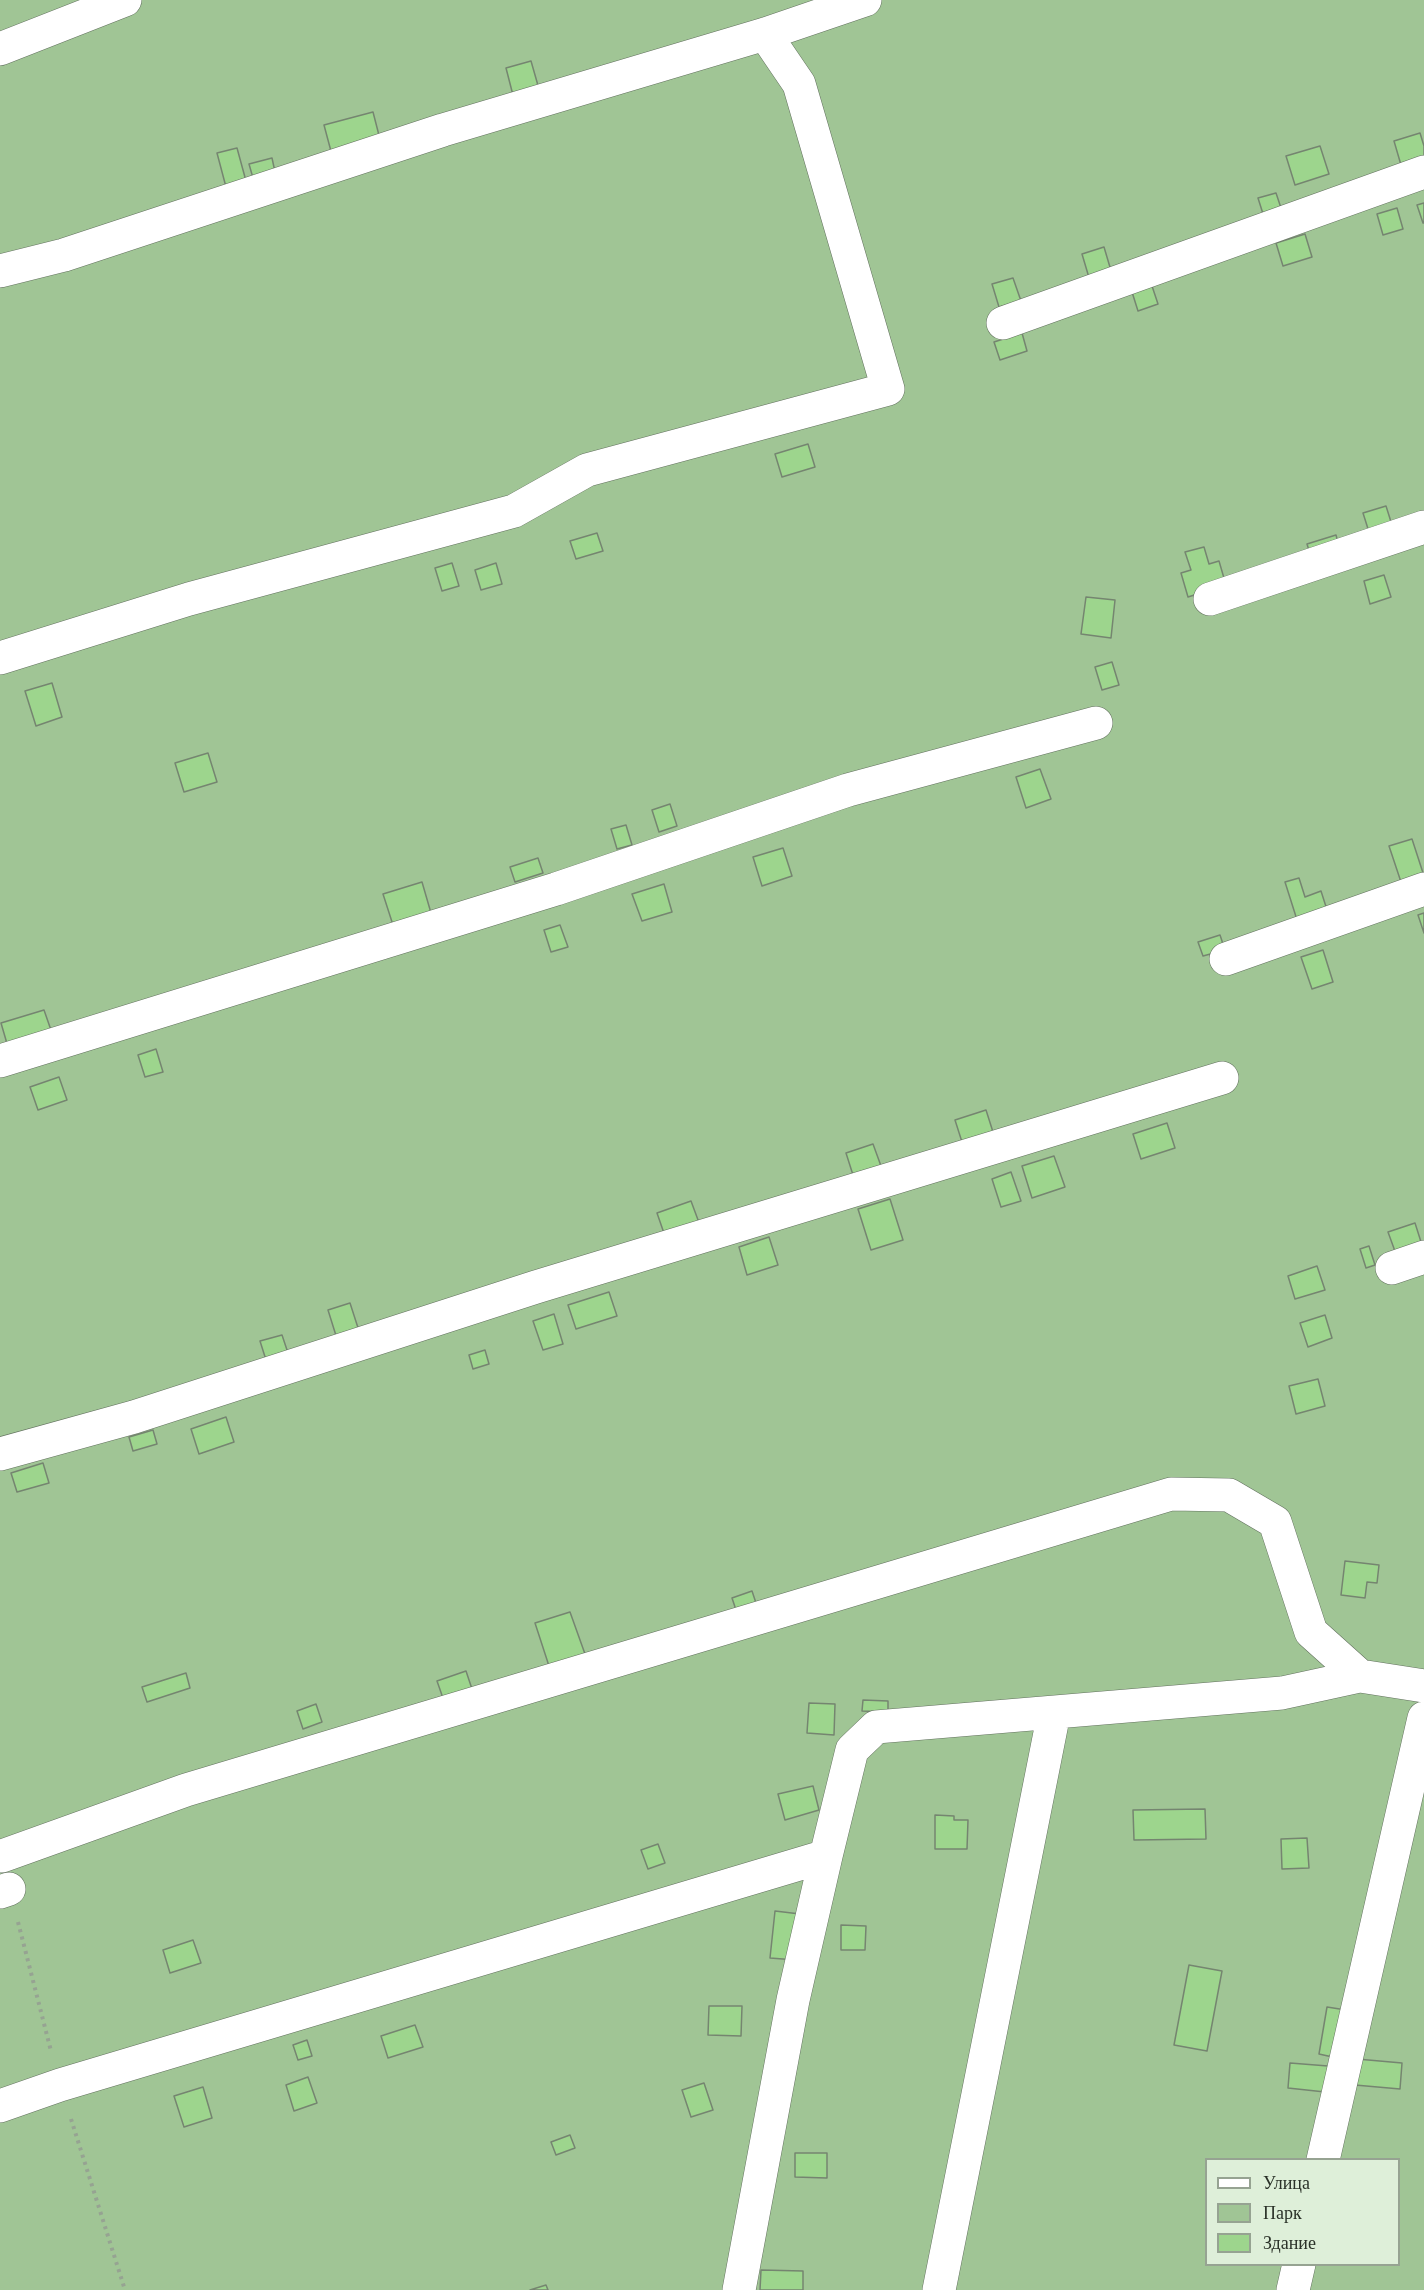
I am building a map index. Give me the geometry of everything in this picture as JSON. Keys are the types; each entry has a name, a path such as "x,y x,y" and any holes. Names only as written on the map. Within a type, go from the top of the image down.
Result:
{"lane":[{"path":"0,49 121,0"},
{"path":"0,271 64,255 443,130 765,34 865,0"},
{"path":"0,658 189,599 514,511 587,470 888,389 799,84 765,34"},
{"path":"1003,323 1424,172"},
{"path":"1210,599 1424,527"},
{"path":"0,1061 556,889 848,790 1096,723"},
{"path":"1226,959 1424,889"},
{"path":"0,1454 134,1417 536,1287 1222,1078"},
{"path":"1392,1268 1424,1257"},
{"path":"2,1856 186,1790 1171,1494 1229,1495 1275,1522 1311,1632 1360,1676"},
{"path":"739,2290 793,2000 826,1856 852,1750 876,1727 1282,1693 1360,1676 1424,1686"},
{"path":"939,2290 1054,1713"},
{"path":"1323,2158 1424,1718"},
{"path":"0,2106 60,2085 826,1856"},
{"path":"1293,2290 1299,2266"}],"green space":[{"path":"0,0 1424,0 1424,2290 0,2290"}],"building":[{"path":"531,61 541,96 515,103 506,68"},
{"path":"373,112 382,147 332,155 324,125"},
{"path":"1420,133 1424,146 1424,158 1401,165 1394,141"},
{"path":"1320,146 1329,174 1295,185 1286,156"},
{"path":"237,148 246,181 226,187 217,153"},
{"path":"272,158 275,172 253,178 249,164"},
{"path":"1276,193 1282,211 1264,217 1258,198"},
{"path":"1424,203 1424,223 1423,223 1417,205"},
{"path":"1397,208 1403,229 1383,235 1377,214"},
{"path":"1305,234 1312,257 1283,266 1276,243"},
{"path":"1104,247 1112,274 1090,281 1082,254"},
{"path":"1013,278 1021,301 999,307 992,284"},
{"path":"1152,286 1158,304 1138,311 1132,292"},
{"path":"1022,333 1027,351 1000,360 994,342"},
{"path":"808,444 815,467 782,477 775,454"},
{"path":"1386,506 1392,525 1369,532 1363,513"},
{"path":"597,533 603,551 576,559 570,541"},
{"path":"1336,535 1340,551 1312,560 1307,544"},
{"path":"1204,547 1209,564 1219,561 1226,585 1188,597 1181,573 1191,570 1185,552"},
{"path":"452,563 459,586 442,591 435,568"},
{"path":"496,563 502,584 481,590 475,570"},
{"path":"1384,575 1391,597 1370,604 1364,581"},
{"path":"1086,597 1115,600 1111,638 1081,634"},
{"path":"1112,662 1119,685 1102,690 1095,667"},
{"path":"52,683 62,717 36,726 25,691"},
{"path":"208,753 217,782 184,792 175,763"},
{"path":"1040,769 1051,799 1026,808 1016,777"},
{"path":"670,804 677,826 659,832 652,810"},
{"path":"626,825 632,845 617,849 611,829"},
{"path":"1412,839 1424,876 1402,885 1389,846"},
{"path":"783,848 792,876 762,886 753,857"},
{"path":"538,858 543,873 515,882 510,867"},
{"path":"1299,878 1305,897 1321,891 1328,913 1298,923 1285,882"},
{"path":"422,882 431,913 393,925 383,894"},
{"path":"664,884 672,912 642,921 632,894"},
{"path":"1424,913 1424,933 1418,915"},
{"path":"560,925 568,947 551,952 544,930"},
{"path":"1220,935 1225,950 1203,956 1198,942"},
{"path":"1323,950 1333,982 1312,989 1301,957"},
{"path":"44,1010 52,1033 8,1047 1,1023"},
{"path":"156,1049 163,1072 145,1077 138,1055"},
{"path":"59,1077 67,1100 38,1110 30,1087"},
{"path":"986,1110 993,1132 962,1142 955,1120"},
{"path":"1167,1123 1175,1148 1141,1159 1133,1134"},
{"path":"873,1144 881,1166 853,1175 846,1153"},
{"path":"1054,1156 1065,1187 1032,1198 1022,1166"},
{"path":"1011,1172 1021,1201 1001,1207 992,1179"},
{"path":"890,1199 903,1240 871,1250 858,1209"},
{"path":"691,1201 701,1228 666,1239 657,1213"},
{"path":"1415,1223 1422,1245 1396,1254 1388,1232"},
{"path":"769,1237 778,1265 747,1275 739,1247"},
{"path":"1369,1246 1375,1265 1366,1268 1360,1249"},
{"path":"1317,1266 1325,1290 1295,1299 1288,1276"},
{"path":"609,1292 617,1316 576,1329 568,1305"},
{"path":"350,1303 360,1334 338,1342 328,1310"},
{"path":"554,1314 563,1344 543,1350 533,1321"},
{"path":"1325,1315 1332,1338 1308,1347 1300,1323"},
{"path":"282,1335 288,1353 266,1360 260,1341"},
{"path":"485,1350 489,1364 473,1369 469,1355"},
{"path":"1318,1379 1325,1406 1296,1414 1289,1386"},
{"path":"226,1417 234,1442 199,1454 191,1429"},
{"path":"153,1430 157,1444 133,1451 129,1437"},
{"path":"43,1463 49,1483 17,1492 11,1473"},
{"path":"1345,1561 1379,1565 1377,1583 1367,1582 1365,1598 1341,1595"},
{"path":"752,1591 757,1606 737,1613 732,1598"},
{"path":"570,1612 585,1654 549,1666 535,1623"},
{"path":"466,1671 473,1692 444,1701 437,1681"},
{"path":"186,1673 190,1688 147,1702 142,1687"},
{"path":"863,1700 888,1701 888,1712 862,1711"},
{"path":"809,1703 835,1704 834,1735 807,1733"},
{"path":"316,1704 322,1722 303,1729 297,1711"},
{"path":"813,1786 819,1810 785,1820 778,1794"},
{"path":"1205,1809 1206,1839 1134,1840 1133,1810"},
{"path":"935,1815 954,1816 954,1820 968,1820 967,1849 935,1849"},
{"path":"1307,1838 1309,1868 1282,1869 1281,1839"},
{"path":"658,1844 665,1863 648,1869 641,1850"},
{"path":"775,1911 800,1914 796,1960 770,1958"},
{"path":"841,1925 866,1926 865,1950 841,1950"},
{"path":"193,1940 201,1963 170,1973 163,1950"},
{"path":"1189,1965 1222,1971 1207,2051 1174,2045"},
{"path":"709,2006 742,2006 741,2036 708,2035"},
{"path":"1327,2007 1346,2010 1337,2058 1319,2054"},
{"path":"415,2025 423,2047 388,2058 381,2036"},
{"path":"307,2040 312,2056 298,2060 293,2045"},
{"path":"1357,2059 1402,2063 1400,2089 1355,2085"},
{"path":"1290,2063 1328,2066 1325,2092 1288,2088"},
{"path":"308,2077 317,2103 294,2111 286,2085"},
{"path":"704,2083 713,2110 691,2117 682,2090"},
{"path":"203,2087 212,2118 184,2127 174,2096"},
{"path":"570,2135 575,2148 556,2155 551,2142"},
{"path":"795,2153 827,2153 827,2178 795,2177"},
{"path":"761,2270 803,2271 803,2290 760,2290"},
{"path":"546,2285 548,2290 530,2290"}]}
